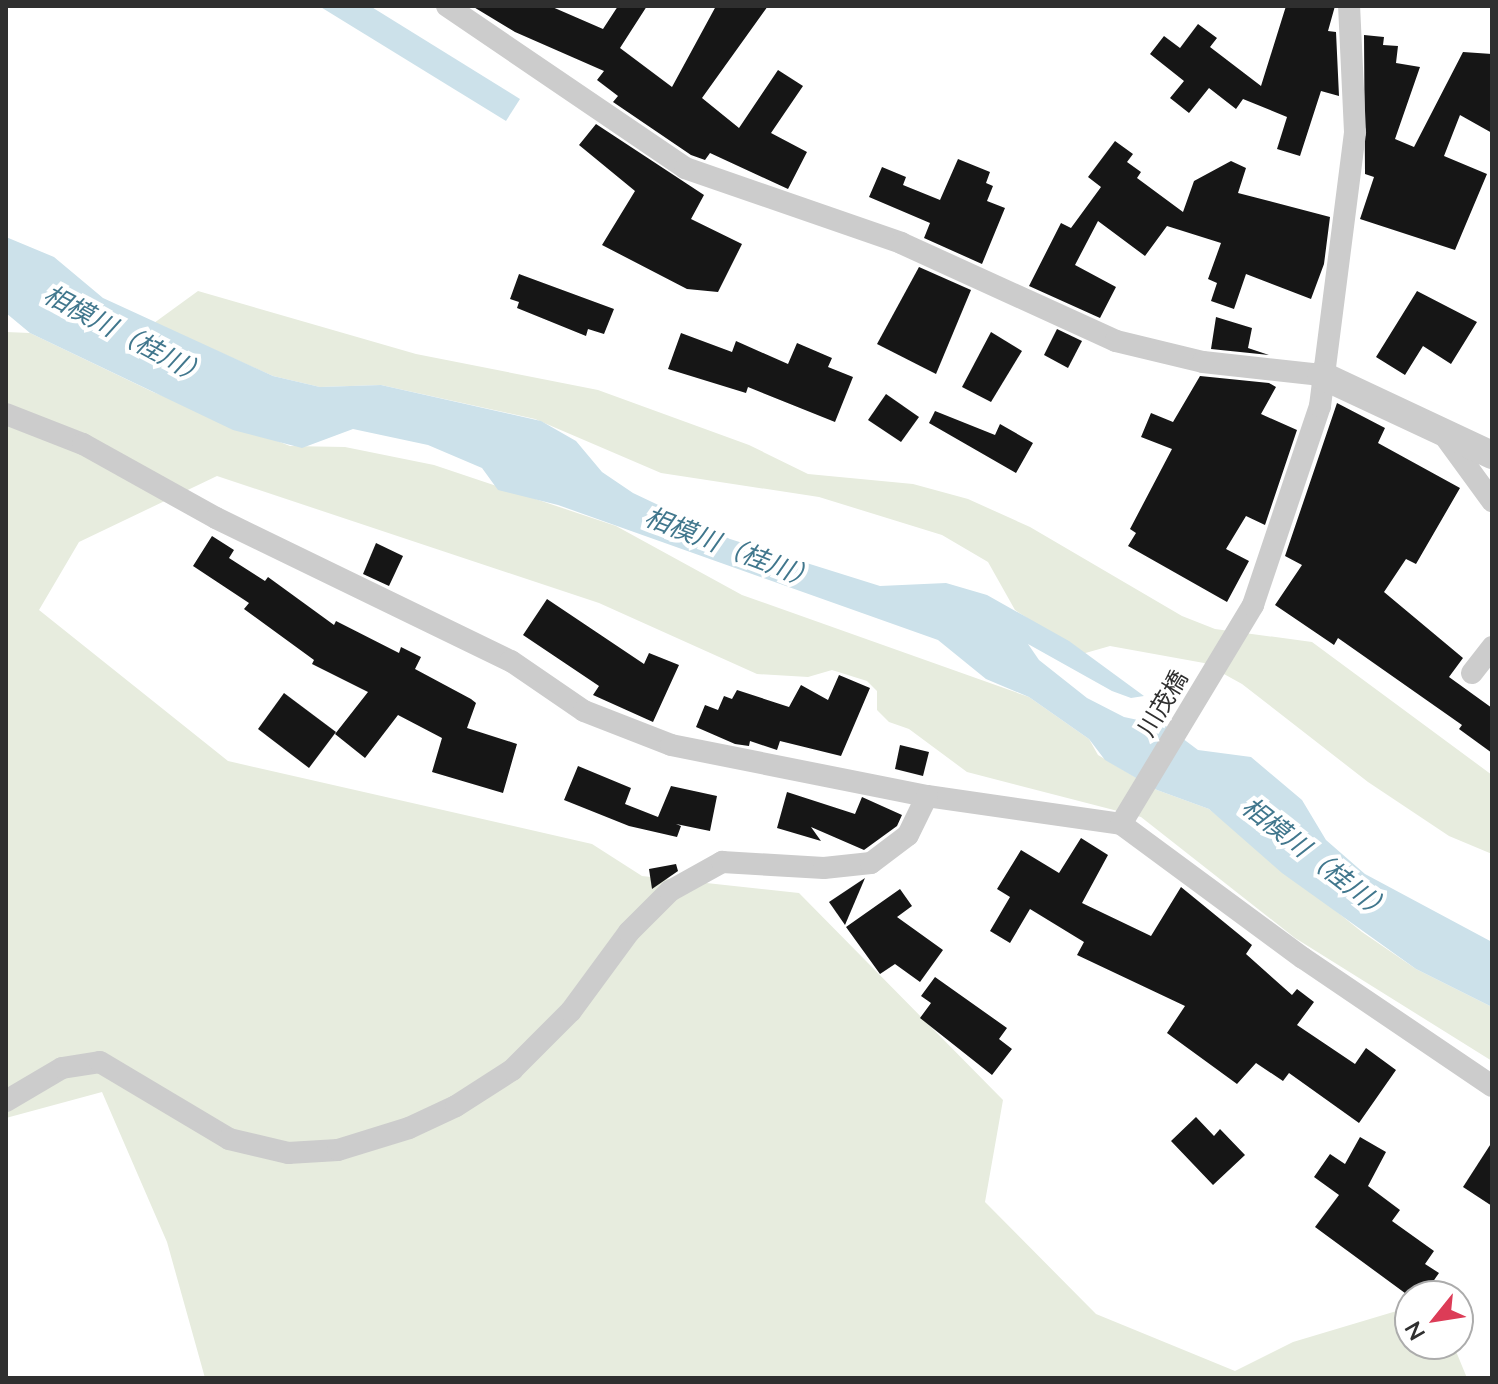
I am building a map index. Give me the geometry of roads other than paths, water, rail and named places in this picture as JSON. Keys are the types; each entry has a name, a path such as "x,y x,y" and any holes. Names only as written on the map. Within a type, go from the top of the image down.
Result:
{"street":[{"path":"447,6 685,168 901,243 1116,341 1203,362 1321,375 1492,455"},
{"name":"川茂橋","path":"1126,816 1267,574 1285,500 1320,406 1321,375 1343,255 1355,132 1349,6"},
{"path":"6,414 83,444 216,518 511,661 584,711 671,745 927,796 1126,816 1303,958 1492,1086"},
{"path":"1441,431 1492,501"},
{"path":"1472,673 1492,647"},
{"path":"6,1101 62,1068 100,1062 229,1139 288,1153 338,1150 409,1128 456,1106 512,1070 571,1011 629,932 670,891 722,862 824,868 871,863 908,835 927,796"}],"water":[{"path":"319,6 370,6 520,99 506,121"},
{"name":"相模川（桂川）","path":"6,237 54,257 103,298 273,376 320,387 381,385 541,421 576,441 602,472 633,493 730,539 880,586 946,583 987,595 1069,641 1144,696 1131,698 1112,691 1028,644 1039,660 1087,698 1124,717 1166,726 1198,750 1251,757 1302,800 1326,840 1365,874 1492,942 1492,1007 1416,969 1282,873 1209,809 1157,790 1105,760 1089,739 1029,697 986,679 938,640 558,505 498,490 482,468 428,445 353,429 302,448 233,430 30,333 6,313"}]}
